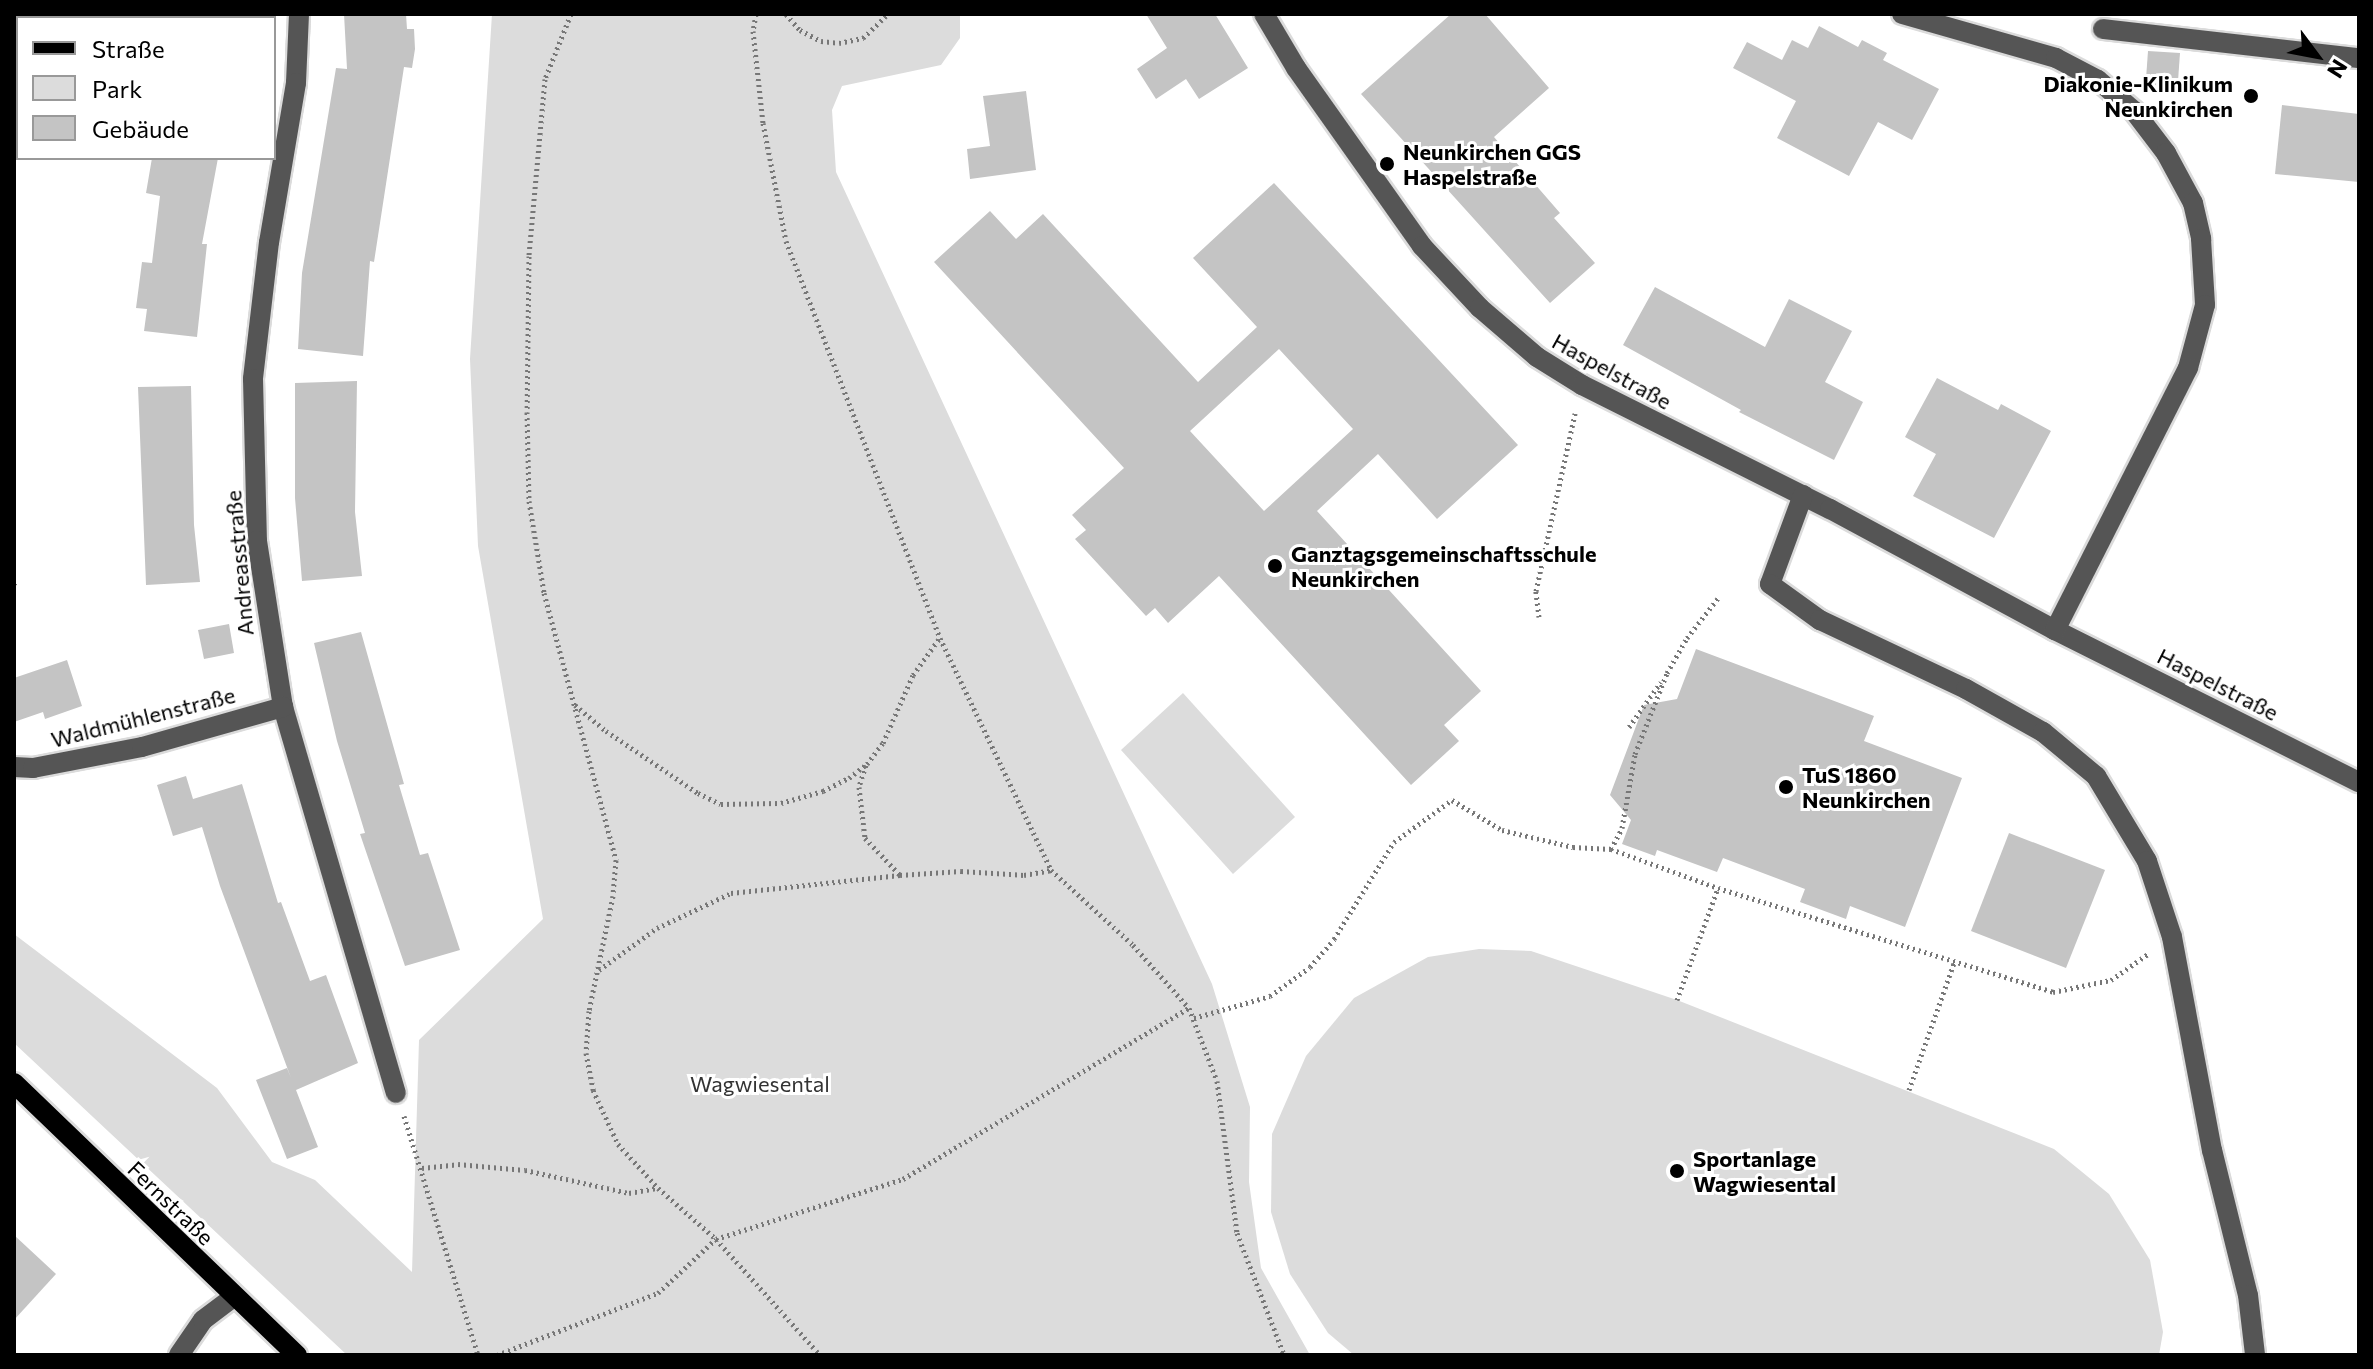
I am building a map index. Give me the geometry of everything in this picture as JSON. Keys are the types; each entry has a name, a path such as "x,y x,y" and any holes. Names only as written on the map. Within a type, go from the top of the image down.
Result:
{"main road":[{"name":"Fernstraße","path":"14,1083 233,1297 297,1355"}],"street":[{"name":"Andreasstraße","path":"299,14 296,83 269,242 253,379 257,541 283,707 396,1093"},
{"name":"Haspelstraße","path":"1264,14 1305,81 1422,246 1480,308 1537,357 1582,385 1803,495 2055,630 2359,782"},
{"path":"1902,14 2056,58 2098,80 2134,111 2166,153 2193,203 2201,239 2205,305 2188,368 2055,630"},
{"path":"2103,29 2359,58"},
{"path":"1803,495 1770,584 1820,620 1966,689 2043,732 2096,776 2147,861 2172,937 2212,1150 2248,1295 2255,1355"},
{"name":"Waldmühlenstraße","path":"14,767 33,768 142,747 283,707"},
{"path":"179,1355 203,1320 233,1297"}],"path":[{"path":"571,14 545,79 529,256 527,412 529,501 544,593 616,860 599,970 589,1011 586,1053 593,1090 618,1144 658,1188 716,1239 820,1355"},
{"path":"756,14 753,31 763,123 786,241 940,638 1051,870 1133,945 1189,1008 1194,1018 1217,1081 1237,1233 1284,1355"},
{"path":"786,14 800,30 821,41 839,43 863,38 888,14"},
{"path":"1539,617 1536,591 1582,385"},
{"path":"1629,727 1687,638 1718,598"},
{"path":"573,703 662,771 721,804 781,803 823,791 849,778 867,764 883,743 913,675 940,638"},
{"path":"1611,849 1622,828 1635,754 1667,673"},
{"path":"867,764 859,787 865,838 900,875"},
{"path":"1194,1018 1270,996 1310,967 1334,939 1394,842 1452,800 1502,830 1573,847 1611,849 1718,888 2053,992 2077,990 2111,980 2172,937"},
{"path":"599,970 657,928 731,893 900,875 961,871 1024,875 1051,870"},
{"path":"1677,1000 1718,888"},
{"path":"1909,1090 1954,963"},
{"path":"497,1355 658,1293 716,1239 903,1179 1189,1008"},
{"path":"396,1093 422,1168 478,1355"},
{"path":"422,1168 458,1164 512,1168 629,1193 658,1188"}],"green space":[{"name":"Wagwiesental","path":"492,14 960,14 960,38 941,65 842,86 832,110 836,172 1212,984 1250,1107 1249,1182 1261,1268 1310,1355 347,1355 14,1043 14,934 217,1088 272,1162 315,1180 412,1272 419,1040 543,919 478,546 470,359"},
{"path":"1183,693 1295,817 1233,874 1121,750"},
{"name":"Sportanlage Wagwiesental","path":"1479,949 1531,951 1677,1000 2054,1149 2109,1194 2150,1260 2163,1332 2159,1355 1354,1355 1328,1333 1290,1274 1271,1212 1272,1134 1306,1056 1354,998 1428,957"}],"building":[{"path":"344,14 406,14 407,29 414,29 412,68 404,67 374,262 370,261 363,356 298,349 302,273 336,68 347,69"},
{"path":"1146,14 1215,14 1248,68 1199,99 1186,79 1156,99 1137,69 1167,48"},
{"path":"1451,14 1485,14 1549,88 1494,137 1560,213 1554,218 1595,263 1550,303 1361,94"},
{"path":"1819,26 1858,47 1862,40 1887,53 1883,60 1939,89 1912,140 1878,122 1849,176 1777,138 1796,101 1733,68 1747,42 1782,60 1792,40 1808,48"},
{"path":"2148,51 2180,53 2177,95 2145,93"},
{"path":"1026,91 1036,170 970,179 967,149 990,146 983,96"},
{"path":"2282,105 2359,114 2359,182 2275,174"},
{"path":"152,160 218,160 202,244 207,244 197,337 144,331 147,309 136,308 142,262 152,263 160,196 146,193"},
{"path":"1274,183 1518,445 1437,519 1378,454 1317,511 1481,691 1444,725 1459,741 1411,785 1219,576 1168,623 1155,608 1146,616 1075,539 1086,530 1072,515 1124,468 934,262 990,211 1016,239 1043,214 1198,382 1257,327 1193,258","holes":["1279,349 1353,429 1264,511 1190,431"]},
{"path":"1655,287 1765,347 1789,299 1852,331 1825,382 1863,402 1834,460 1739,412 1741,410 1623,345"},
{"path":"1937,378 1998,410 2001,404 2051,431 1994,538 1913,496 1936,454 1905,437"},
{"path":"357,381 355,512 362,576 302,581 295,498 295,383"},
{"path":"191,386 194,525 200,582 146,585 138,387"},
{"path":"229,624 234,653 204,659 198,630"},
{"path":"361,632 404,784 399,785 420,855 428,853 460,950 405,966 360,834 365,833 337,741 314,643"},
{"name":"TuS 1860 Neunkirchen","path":"1696,649 1874,716 1864,741 1962,778 1905,927 1850,906 1846,919 1800,902 1805,889 1723,858 1717,872 1657,850 1655,856 1622,844 1631,820 1610,795 1644,705 1677,699"},
{"path":"67,660 82,706 45,719 43,712 14,722 14,678"},
{"path":"186,776 193,799 242,784 278,903 281,902 310,981 326,975 358,1063 296,1090 318,1147 287,1159 256,1080 287,1068 291,1078 220,886 202,827 173,836 157,785"},
{"path":"2009,833 2105,870 2066,968 1971,931"},
{"path":"14,1235 56,1274 14,1320"}],"place":[{"name":"Diakonie-Klinikum Neunkirchen","path":"2251,96"},
{"name":"Neunkirchen GGS Haspelstraße","path":"1387,164"},
{"name":"Ganztagsgemeinschaftsschule Neunkirchen","path":"1275,566"},
{"name":"TuS 1860 Neunkirchen","path":"1786,787"},
{"name":"Sportanlage Wagwiesental","path":"1677,1171"}]}
